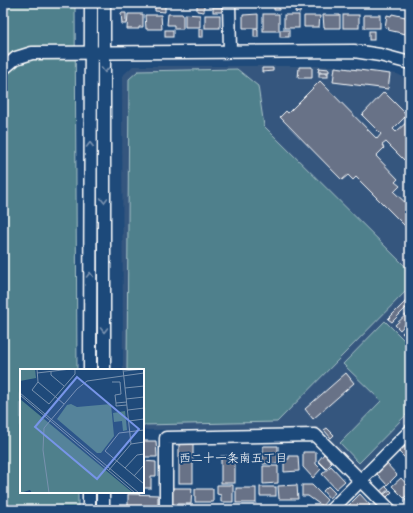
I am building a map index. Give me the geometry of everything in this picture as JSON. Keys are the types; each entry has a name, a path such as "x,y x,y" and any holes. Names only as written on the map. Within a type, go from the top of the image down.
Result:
{"street":[{"path":"90,369 91,3"},
{"path":"104,3 104,369"},
{"path":"229,3 230,51"},
{"path":"3,69 16,58 32,53 91,52 354,51 380,55 410,63"},
{"path":"331,510 410,431"},
{"path":"166,510 166,438 315,435 390,510"},
{"path":"89,510 90,493"},
{"path":"103,493 103,510"}],"shaded area":[{"path":"133,66 335,66 397,74 410,80 410,418 360,470 317,428 144,430 144,369 123,369 122,76"}],"green space":[{"path":"3,3 75,3 77,369 20,369 20,493 78,493 78,510 3,510"},
{"path":"237,69 258,86 264,126 410,271 410,287 277,422 144,425 144,369 127,369 129,79 138,71"},
{"path":"385,321 410,346 410,411 359,463 340,443 381,401 343,364"}],"building":[{"path":"155,3 165,3 165,12 155,11"},
{"path":"197,3 204,3 204,12 197,11"},
{"path":"274,3 280,3 279,10 274,10"},
{"path":"296,4 301,4 300,13 295,12"},
{"path":"213,7 222,7 222,12 213,12"},
{"path":"121,13 126,13 126,24 122,24"},
{"path":"128,14 143,14 143,27 139,27 139,29 127,29"},
{"path":"168,14 183,14 183,29 174,29 174,25 167,25"},
{"path":"185,14 200,15 200,27 185,27"},
{"path":"258,14 258,28 243,28 243,15"},
{"path":"263,14 279,14 279,31 263,31"},
{"path":"392,14 410,18 410,35 388,30 389,28 385,27 387,15 391,16"},
{"path":"145,15 161,15 162,29 146,29"},
{"path":"205,15 220,15 220,28 205,28"},
{"path":"284,15 299,15 299,28 284,28"},
{"path":"323,15 340,15 340,28 324,28"},
{"path":"343,15 359,15 359,28 343,28"},
{"path":"364,15 380,15 380,28 364,28"},
{"path":"304,16 320,16 319,27 304,27"},
{"path":"199,29 203,29 203,37 199,37"},
{"path":"254,29 258,29 258,37 254,37"},
{"path":"165,30 173,30 173,37 165,37"},
{"path":"280,30 289,30 289,37 280,37"},
{"path":"369,31 374,31 374,40 369,40"},
{"path":"299,67 312,67 312,78 298,78"},
{"path":"335,67 390,74 388,89 333,82"},
{"path":"262,68 273,68 273,71 262,72"},
{"path":"319,68 329,69 329,72 318,72"},
{"path":"319,73 328,73 328,77 319,77"},
{"path":"320,81 377,139 381,134 362,115 384,92 407,115 393,129 396,132 410,119 410,154 404,160 386,142 382,145 384,148 376,156 398,179 395,182 400,186 394,192 410,207 410,231 356,177 353,180 348,175 342,180 280,117 286,111 288,113"},
{"path":"409,298 410,304 392,322 388,319"},
{"path":"410,311 410,319 400,330 395,325"},
{"path":"410,325 410,333 406,337 402,333"},
{"path":"346,373 354,383 313,419 305,409"},
{"path":"327,428 334,435 331,438 324,430"},
{"path":"144,441 156,441 157,457 144,457"},
{"path":"409,443 410,444 410,463 399,452"},
{"path":"179,444 193,444 193,483 179,483"},
{"path":"263,446 278,446 278,463 263,464"},
{"path":"303,452 316,452 316,464 321,469 313,478 303,467"},
{"path":"324,454 332,463 326,469 318,461"},
{"path":"221,456 235,456 235,483 221,483"},
{"path":"289,456 298,456 299,471 284,472 284,459 289,459"},
{"path":"144,461 156,462 156,476 151,476 151,488 144,488"},
{"path":"387,464 397,475 387,485 377,474"},
{"path":"263,466 278,466 278,483 263,484"},
{"path":"331,466 345,481 336,489 322,474"},
{"path":"401,478 410,488 410,492 404,498 392,486"},
{"path":"217,485 233,485 233,502 221,502 221,495 217,494"},
{"path":"297,485 298,499 279,499 278,486"},
{"path":"302,485 312,485 327,500 322,506 308,496 302,496"},
{"path":"328,486 335,493 329,498 323,491"},
{"path":"386,486 389,489 382,495 379,492"},
{"path":"260,487 276,487 276,496 260,496"},
{"path":"172,488 192,488 191,504 172,504"},
{"path":"236,488 256,488 256,503 236,503"},
{"path":"195,489 213,489 213,502 195,502"},
{"path":"390,490 392,492 386,498 383,495"},
{"path":"128,494 158,495 158,510 128,510"},
{"path":"360,494 370,505 365,510 354,510 349,505"},
{"path":"410,495 410,506 405,500"}],"district":[{"name":"西二十一条南五丁目","path":"233,457"}]}
